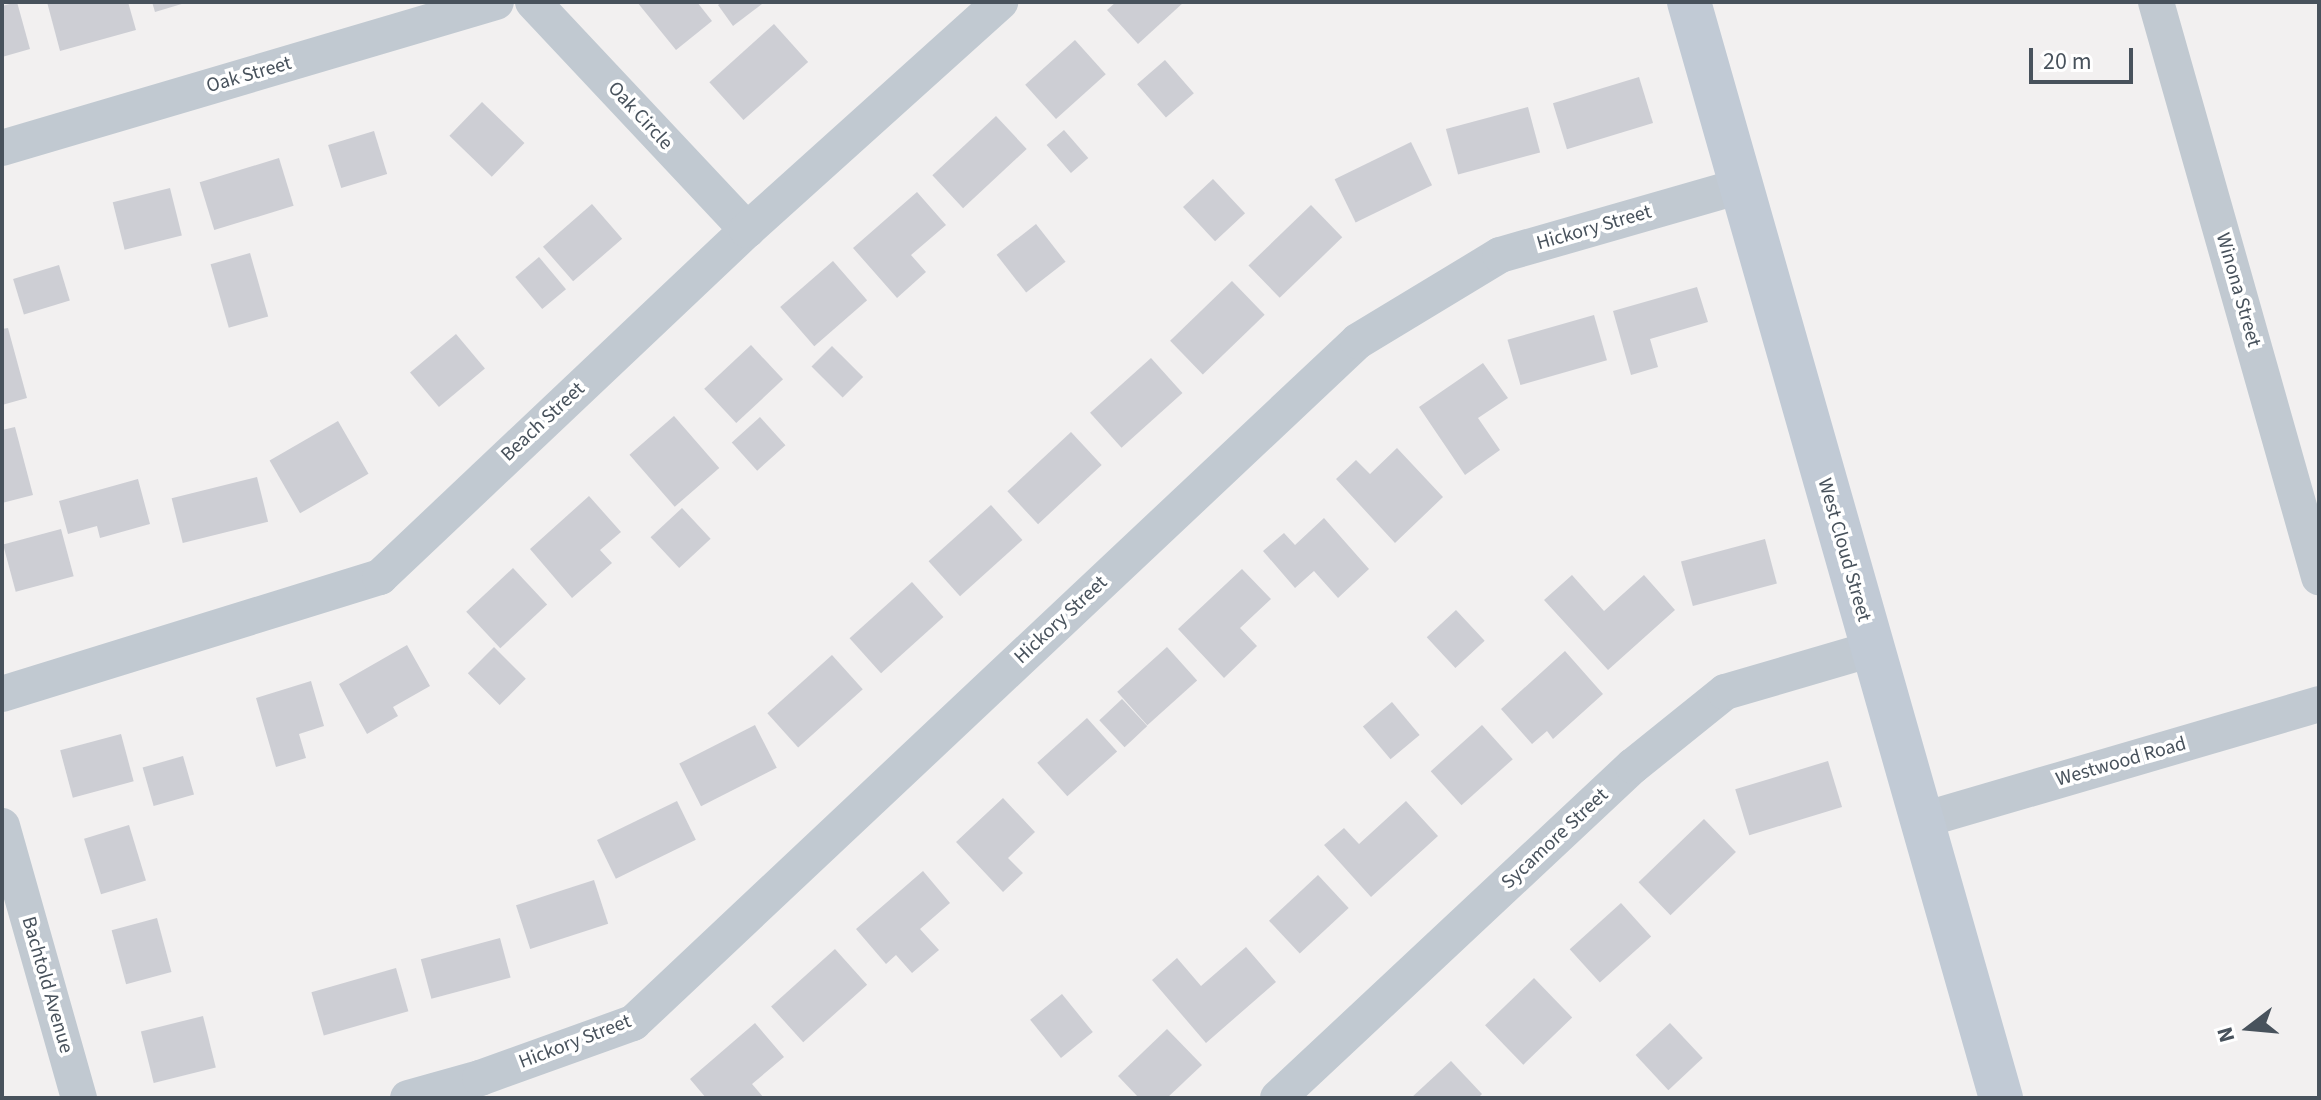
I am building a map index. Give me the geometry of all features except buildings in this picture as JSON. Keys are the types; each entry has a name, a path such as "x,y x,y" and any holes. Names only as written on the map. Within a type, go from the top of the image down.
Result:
{"main road":[{"name":"West Cloud Street","path":"1689,2 2001,1098"}],"street":[{"name":"Oak Street","path":"2,148 496,2"},
{"name":"Oak Circle","path":"533,2 747,230"},
{"name":"Beach Street","path":"2,694 380,577 747,230 1000,2"},
{"name":"Winona Street","path":"2156,2 2319,577"},
{"name":"Hickory Street","path":"408,1098 480,1078 633,1023 1358,341 1500,255 1741,186"},
{"name":"Sycamore Street","path":"1278,1098 1633,766 1725,692 1872,649"},
{"name":"Westwood Road","path":"1923,820 2319,704"},
{"name":"Bachtold Avenue","path":"2,826 79,1098"}]}
